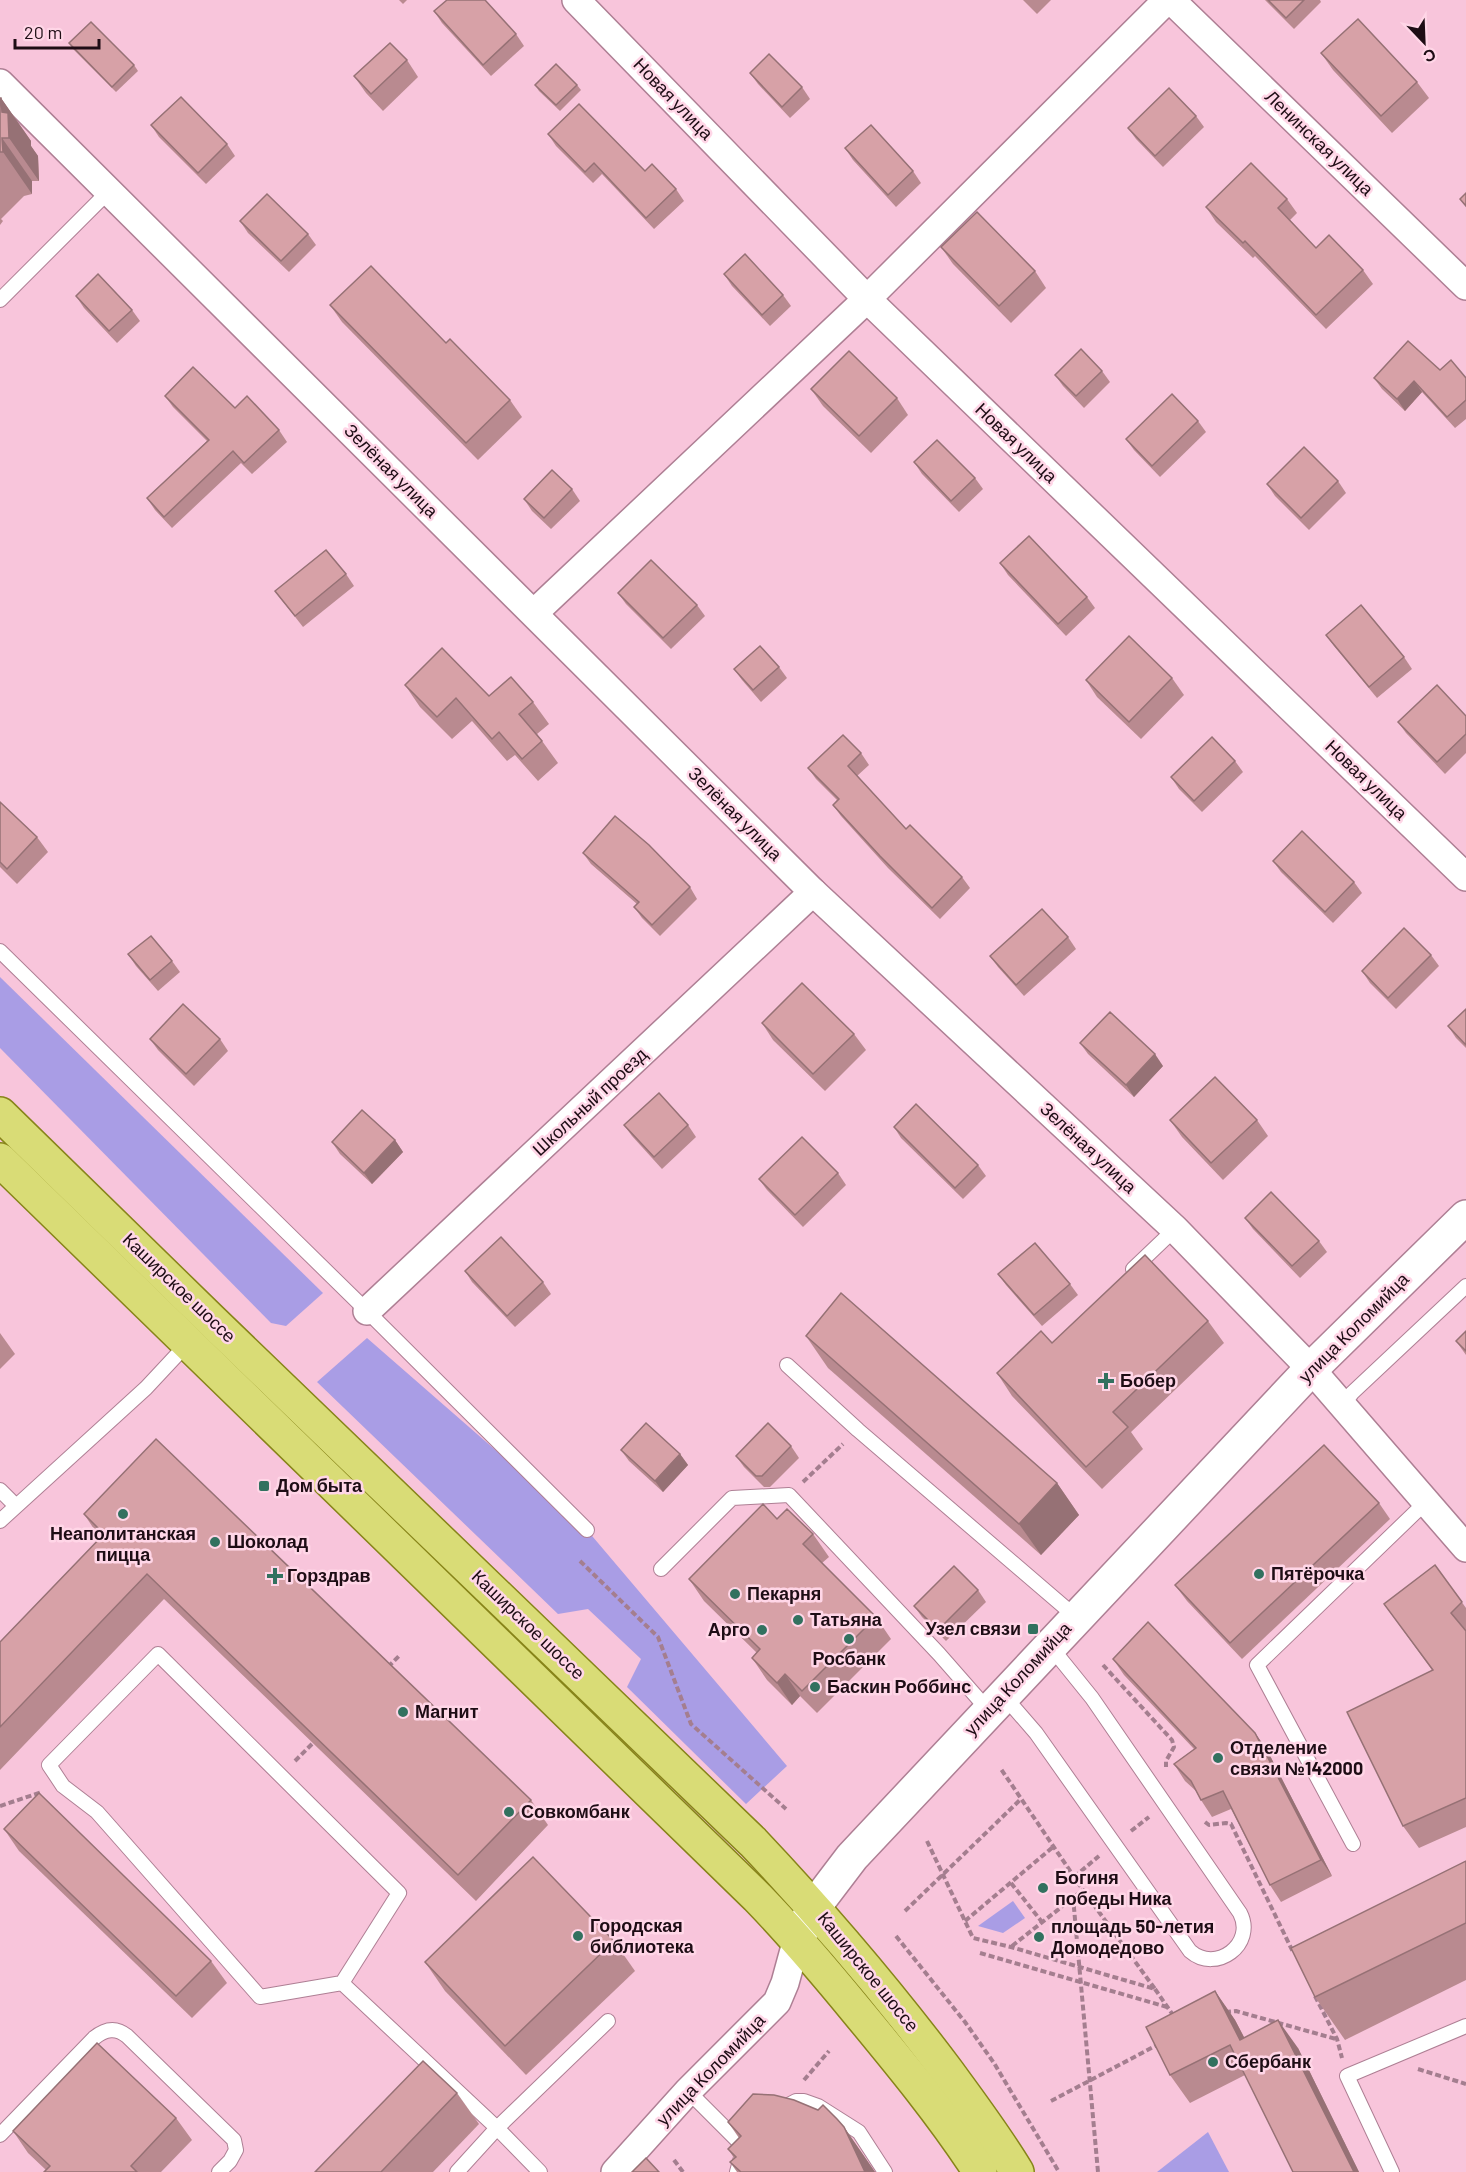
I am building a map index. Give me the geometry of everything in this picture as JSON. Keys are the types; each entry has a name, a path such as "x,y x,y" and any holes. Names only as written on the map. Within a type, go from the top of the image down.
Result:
{"main road":[{"name":"Каширское шоссе","path":"0,1113 210,1319 753,1842 814,1907 924,2040 985,2123 1017,2172"},
{"name":"Каширское шоссе","path":"0,1160 728,1867 797,1939 901,2066 980,2172"},
{"name":"улица Коломийца","path":"797,1939 814,1907 852,1857 1311,1370 1466,1217"}],"street":[{"name":"Новая улица","path":"576,0 867,299 1466,877"},
{"path":"534,613 867,299 1167,0"},
{"name":"Ленинская улица","path":"1172,0 1466,286"},
{"name":"Зелёная улица","path":"0,83 813,892 1175,1228 1311,1370 1466,1548"},
{"name":"Школьный проезд","path":"367,1311 813,892"},
{"name":"улица Коломийца","path":"615,2172 688,2091 777,2002 785,1983 797,1939"}],"lane":[{"path":"0,300 109,191"},
{"path":"0,951 587,1530"},
{"path":"1127,1275 1175,1228"},
{"path":"1342,1406 1352,1393 1466,1286"},
{"path":"0,1521 146,1388 188,1343"},
{"path":"787,1365 858,1430 1076,1617"},
{"path":"0,1490 15,1505"},
{"path":"661,1569 732,1498 789,1495 939,1653 997,1704 1036,1733 1190,1951 1196,1957 1210,1960 1233,1950 1243,1936 1245,1928 1240,1913 1092,1698 1050,1646"},
{"path":"1353,1844 1257,1665 1426,1502"},
{"path":"159,1654 281,1775 399,1893 342,1983 260,1997 97,1812 63,1786 49,1765 159,1654"},
{"path":"342,1983 498,2128 540,2172"},
{"path":"457,2172 498,2128 608,2021"},
{"path":"1392,2172 1347,2076 1466,2025"},
{"path":"0,2135 94,2037 108,2030 119,2031 128,2036 234,2140 236,2151 219,2172"},
{"path":"688,2091 747,2143 737,2172"},
{"path":"773,2117 787,2105 796,2101 818,2106 859,2132 885,2172"}],"path":[{"path":"789,1495 858,1430"},
{"path":"580,1561 657,1637 691,1724 786,1809"},
{"path":"384,1671 400,1655"},
{"path":"1102,1665 1172,1740 1174,1747 1166,1761 1167,1769"},
{"path":"281,1775 321,1735"},
{"path":"1001,1769 1083,1890 1178,2023"},
{"path":"0,1806 63,1786"},
{"path":"905,1911 1021,1799"},
{"path":"1198,1814 1209,1825 1226,1822 1231,1824 1296,1957"},
{"path":"927,1841 973,1938 1155,1989"},
{"path":"965,1921 1053,1846"},
{"path":"1011,1883 1042,1922"},
{"path":"1011,1947 1083,1890"},
{"path":"1073,1897 1098,2172"},
{"path":"896,1936 988,2054 1016,2097 1059,2172"},
{"path":"980,1953 1167,2007"},
{"path":"1311,1988 1337,2039 1347,2076"},
{"path":"1220,2013 1236,2012 1337,2039"},
{"path":"1051,2101 1163,2042"},
{"path":"796,2101 804,2079 829,2051"},
{"path":"1388,2059 1466,2085"},
{"path":"674,2160 683,2172"}],"shaded area":[{"path":"0,977 323,1293 286,1326 271,1323 0,1048"},
{"path":"367,1338 587,1530 787,1766 746,1804 627,1687 641,1659 588,1609 558,1614 317,1382"},
{"path":"1013,1901 1025,1918 1003,1933 978,1926"},
{"path":"1208,2132 1229,2172 1157,2172"}],"building":[{"path":"447,0 485,0 516,34 483,65 434,11"},
{"path":"1268,0 1304,0 1286,18"},
{"path":"1358,19 1417,82 1381,116 1321,53"},
{"path":"91,22 134,65 112,87 69,43"},
{"path":"390,43 407,60 371,94 354,76"},
{"path":"769,54 802,87 782,107 750,73"},
{"path":"556,64 577,85 556,105 535,85"},
{"path":"1169,88 1196,116 1155,156 1128,128"},
{"path":"181,97 227,144 198,173 151,125"},
{"path":"0,98 2,112 8,113 9,138 2,138 3,152 0,152"},
{"path":"579,104 645,171 652,164 676,189 646,218 594,163 585,172 548,134"},
{"path":"871,125 913,171 888,195 845,148"},
{"path":"1251,163 1287,199 1278,208 1316,248 1329,235 1363,270 1316,315 1245,241 1243,243 1206,207"},
{"path":"1466,193 1466,206 1460,199"},
{"path":"267,194 308,234 281,261 240,221"},
{"path":"977,212 1035,271 999,306 941,247"},
{"path":"745,254 783,295 762,315 724,274"},
{"path":"371,266 446,343 450,339 510,400 466,443 330,305"},
{"path":"98,274 132,310 109,331 76,296"},
{"path":"1408,341 1440,370 1451,360 1466,378 1466,400 1447,417 1414,381 1397,399 1374,378"},
{"path":"1081,349 1102,371 1076,396 1055,375"},
{"path":"849,351 897,398 859,436 811,389"},
{"path":"193,367 235,408 247,396 279,430 244,463 233,451 164,517 147,498 209,440 165,396"},
{"path":"1172,394 1198,421 1152,466 1126,439"},
{"path":"937,440 975,478 951,501 914,462"},
{"path":"1304,447 1338,481 1301,518 1267,484"},
{"path":"552,470 572,489 544,518 524,499"},
{"path":"1029,536 1087,597 1058,624 1000,563"},
{"path":"326,550 346,574 295,616 275,591"},
{"path":"651,560 697,605 663,638 618,593"},
{"path":"1361,605 1404,657 1369,687 1326,635"},
{"path":"1129,636 1172,678 1129,722 1086,680"},
{"path":"760,646 779,667 753,690 734,669"},
{"path":"442,648 489,696 511,677 533,702 519,714 542,741 522,759 499,732 492,739 456,698 437,717 405,685"},
{"path":"1437,685 1466,716 1466,734 1437,762 1398,722"},
{"path":"843,735 861,753 848,766 906,829 910,825 962,877 932,908 833,805 839,799 808,768"},
{"path":"1212,737 1235,761 1194,801 1171,777"},
{"path":"0,802 37,837 7,869 0,862"},
{"path":"615,816 649,845 690,887 652,925 634,907 639,902 583,853"},
{"path":"1302,831 1354,882 1325,912 1273,861"},
{"path":"1042,909 1068,937 1016,985 990,956"},
{"path":"1404,928 1431,955 1388,998 1362,971"},
{"path":"151,936 172,961 150,980 128,954"},
{"path":"802,983 854,1034 813,1074 762,1023"},
{"path":"183,1004 220,1039 186,1074 150,1039"},
{"path":"1466,1009 1466,1045 1448,1026"},
{"path":"1110,1012 1155,1054 1126,1085 1080,1043"},
{"path":"1215,1077 1257,1120 1211,1163 1170,1120"},
{"path":"659,1093 688,1125 654,1157 624,1125"},
{"path":"916,1104 978,1165 955,1188 894,1127"},
{"path":"362,1110 395,1140 364,1173 332,1142"},
{"path":"802,1137 838,1173 795,1215 759,1179"},
{"path":"1271,1192 1319,1241 1292,1266 1245,1218"},
{"path":"501,1237 543,1282 507,1316 465,1271"},
{"path":"1035,1243 1070,1284 1034,1315 998,1274"},
{"name":"Бобер","path":"1145,1255 1208,1321 1113,1412 1128,1427 1086,1467 997,1373 1041,1331 1052,1343"},
{"path":"841,1293 1057,1483 1019,1524 806,1336"},
{"path":"1466,1331 1466,1351 1456,1341"},
{"path":"646,1423 680,1454 655,1481 621,1450"},
{"path":"768,1423 791,1446 762,1476 756,1476 736,1456"},
{"path":"156,1439 531,1800 458,1875 147,1574 0,1727 0,1642 104,1534 84,1514"},
{"path":"1324,1445 1379,1503 1230,1643 1175,1585"},
{"name":"Татьяна","path":"763,1504 777,1519 787,1509 813,1534 803,1544 876,1617 802,1691 785,1674 777,1683 752,1658 760,1649 689,1579"},
{"path":"1435,1565 1462,1602 1451,1613 1466,1631 1466,1798 1403,1826 1347,1712 1433,1670 1384,1604"},
{"path":"954,1566 978,1590 938,1630 914,1606"},
{"path":"1148,1622 1255,1733 1321,1860 1270,1885 1223,1791 1201,1800 1191,1781 1174,1764 1196,1748 1113,1659"},
{"path":"39,1793 211,1961 176,1996 4,1829"},
{"path":"533,1857 614,1941 505,2046 425,1962"},
{"path":"1466,1861 1466,1923 1315,1997 1291,1948"},
{"path":"1215,1991 1240,2040 1278,2020 1354,2172 1293,2172 1230,2045 1170,2075 1146,2027"},
{"path":"97,2043 176,2118 131,2166 137,2172 44,2172 50,2166 13,2131"},
{"path":"423,2061 457,2093 381,2172 315,2172"},
{"path":"753,2094 774,2095 818,2110 823,2105 844,2127 865,2172 741,2172 730,2162 736,2157 728,2149 741,2136 728,2122"},
{"path":"646,2158 659,2172 632,2172"}],"place":[{"name":"Бобер","path":"1106,1381"},
{"name":"Дом быта","path":"264,1486"},
{"name":"Неаполитанская пицца","path":"123,1514"},
{"name":"Шоколад","path":"215,1542"},
{"name":"Пятёрочка","path":"1259,1574"},
{"name":"Горздрав","path":"275,1576"},
{"name":"Пекарня","path":"735,1594"},
{"name":"Татьяна","path":"798,1620"},
{"name":"Узел связи","path":"1033,1629"},
{"name":"Арго","path":"762,1630"},
{"name":"Росбанк","path":"849,1639"},
{"name":"Баскин Роббинс","path":"815,1687"},
{"name":"Магнит","path":"403,1712"},
{"name":"Отделение связи №142000","path":"1218,1758"},
{"name":"Совкомбанк","path":"509,1812"},
{"name":"Богиня победы Ника","path":"1043,1888"},
{"name":"Городская библиотека","path":"578,1936"},
{"name":"площадь 50-летия Домодедово","path":"1039,1937"},
{"name":"Сбербанк","path":"1213,2062"}]}
